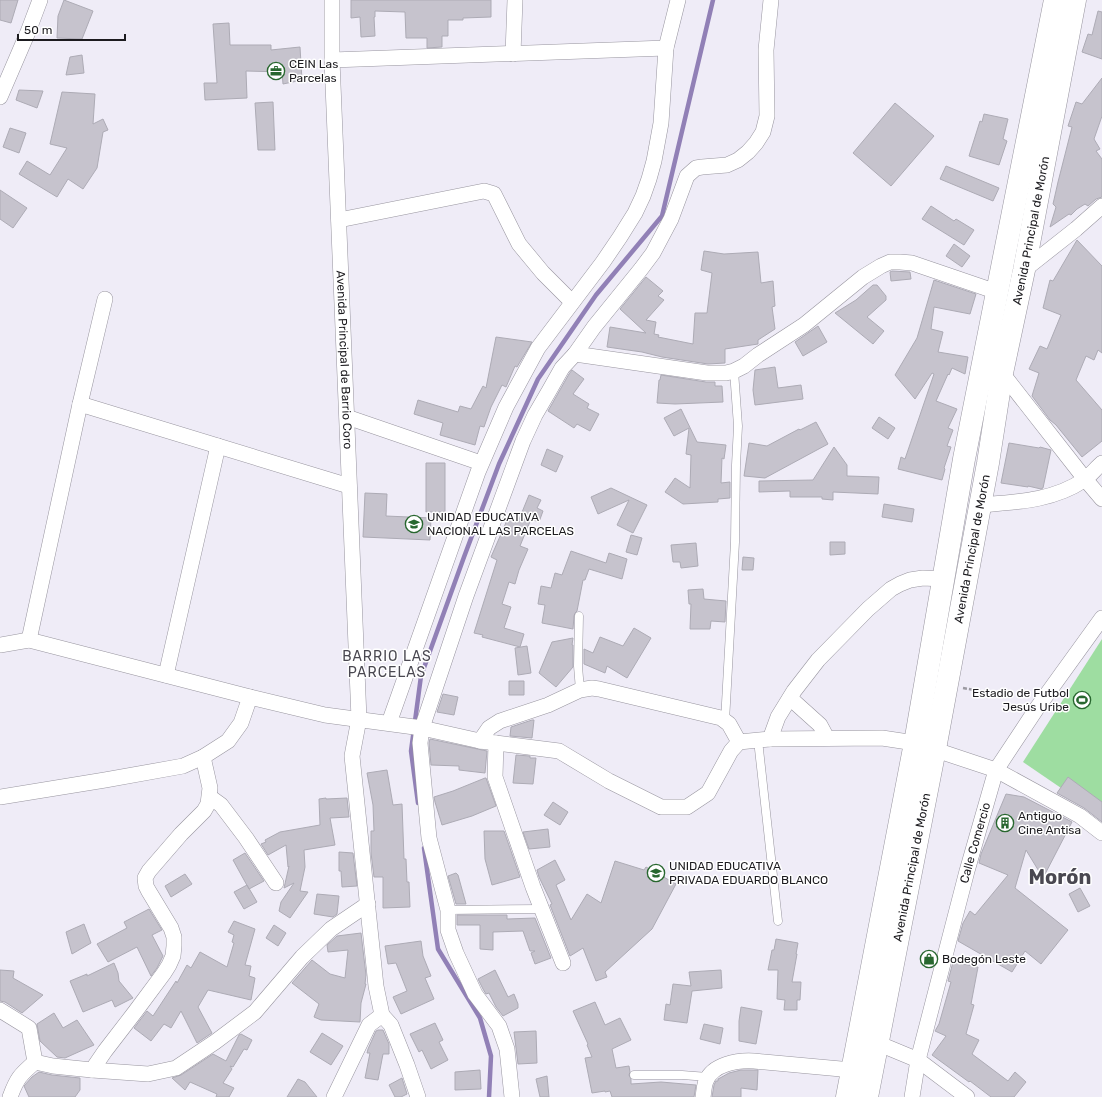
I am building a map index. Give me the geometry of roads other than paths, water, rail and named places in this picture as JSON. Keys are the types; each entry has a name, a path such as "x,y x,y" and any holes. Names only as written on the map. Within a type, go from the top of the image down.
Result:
{"main road":[{"name":"Avenida Principal de Morón","path":"867,1097 925,746 943,579 964,459 1055,0"},
{"name":"Avenida Principal de Morón","path":"847,1097 980,505 1002,373 1024,270 1075,0"}],"street":[{"path":"0,98 40,0"},
{"name":"Avenida Principal de Barrio Coro","path":"332,0 332,60 359,719 352,756 376,986 382,1015"},
{"path":"513,54 515,0"},
{"path":"389,723 482,463 506,407 534,354 603,262 635,213 643,196 654,161 661,123 666,48 678,0"},
{"path":"512,1097 507,1049 499,1026 475,994 456,953 448,930 448,910 429,838 420,743 417,727 523,440 548,391 562,368 575,354 594,327 653,253 671,219 687,176 696,168 727,165 738,160 752,147 763,132 767,116 766,50 771,0"},
{"path":"332,60 666,48"},
{"path":"339,220 484,190 494,194 519,244 543,273 572,302"},
{"path":"1024,270 1076,229 1102,206"},
{"path":"575,354 707,373 726,373 734,371 744,366 804,325 863,277 890,262 912,263 997,292"},
{"path":"30,640 80,404 105,299"},
{"path":"1002,373 1102,499"},
{"path":"80,404 349,486"},
{"path":"346,417 482,463"},
{"path":"166,675 218,446"},
{"path":"980,505 1023,502 1058,493 1085,479 1102,462"},
{"path":"764,739 790,698 818,660 868,608 891,589 900,584 923,578 943,579"},
{"name":"Calle Comercio","path":"912,1097 918,1060 967,871 996,770 1037,708 1102,618"},
{"path":"0,645 30,640 250,697 326,715 417,727 480,741 559,751 609,781 661,807 686,807 708,792 731,751 739,742 764,739 882,738 925,746 996,770 1080,816 1102,833"},
{"path":"480,741 489,728 500,721 548,705 580,690 592,688 721,718 732,729 739,742"},
{"path":"0,797 183,766 203,757 228,741 241,723 250,697"},
{"path":"790,698 820,725 827,738"},
{"path":"496,743 495,777 513,831 563,963"},
{"path":"92,1070 104,1051 135,1012 169,965 173,956 174,937 171,928 146,886 145,878 154,865 181,834 204,811 208,804 210,788 203,757"},
{"path":"210,797 221,805 246,838 276,883"},
{"path":"35,1062 53,1066 148,1074 176,1068 215,1042 255,1012 302,957 331,929 368,904"},
{"path":"0,1010 29,1028 35,1062"},
{"path":"334,1097 369,1024 382,1015 391,1024 418,1097"},
{"path":"877,1043 918,1060 967,1097"},
{"path":"703,1097 704,1087 708,1077 714,1070 724,1065 739,1061 852,1070"},
{"path":"10,1097 17,1080 35,1062"}],"lane":[{"path":"725,721 735,542 738,426 734,371"},
{"path":"578,616 578,666 580,690"},
{"path":"764,739 778,921"},
{"path":"448,910 542,909"},
{"path":"634,1075 682,1075 708,1077"}],"waterway":[{"path":"418,803 411,751 421,676 464,557 499,464 538,379 596,295 662,216 713,0"},
{"path":"424,848 438,949 480,1018 491,1056 489,1097"}],"place":[{"name":"CEIN Las Parcelas","path":"276,71"},
{"name":"UNIDAD EDUCATIVA NACIONAL LAS PARCELAS","path":"414,524"},
{"name":"Estadio de Futbol Jesús Uribe","path":"1082,700"},
{"name":"Antiguo Cine Antisa","path":"1005,823"},
{"name":"UNIDAD EDUCATIVA PRIVADA EDUARDO BLANCO","path":"656,873"},
{"name":"Bodegón Leste","path":"929,959"}],"district":[{"name":"BARRIO LAS PARCELAS","path":"387,664"},
{"name":"Morón","path":"1060,877"}]}
